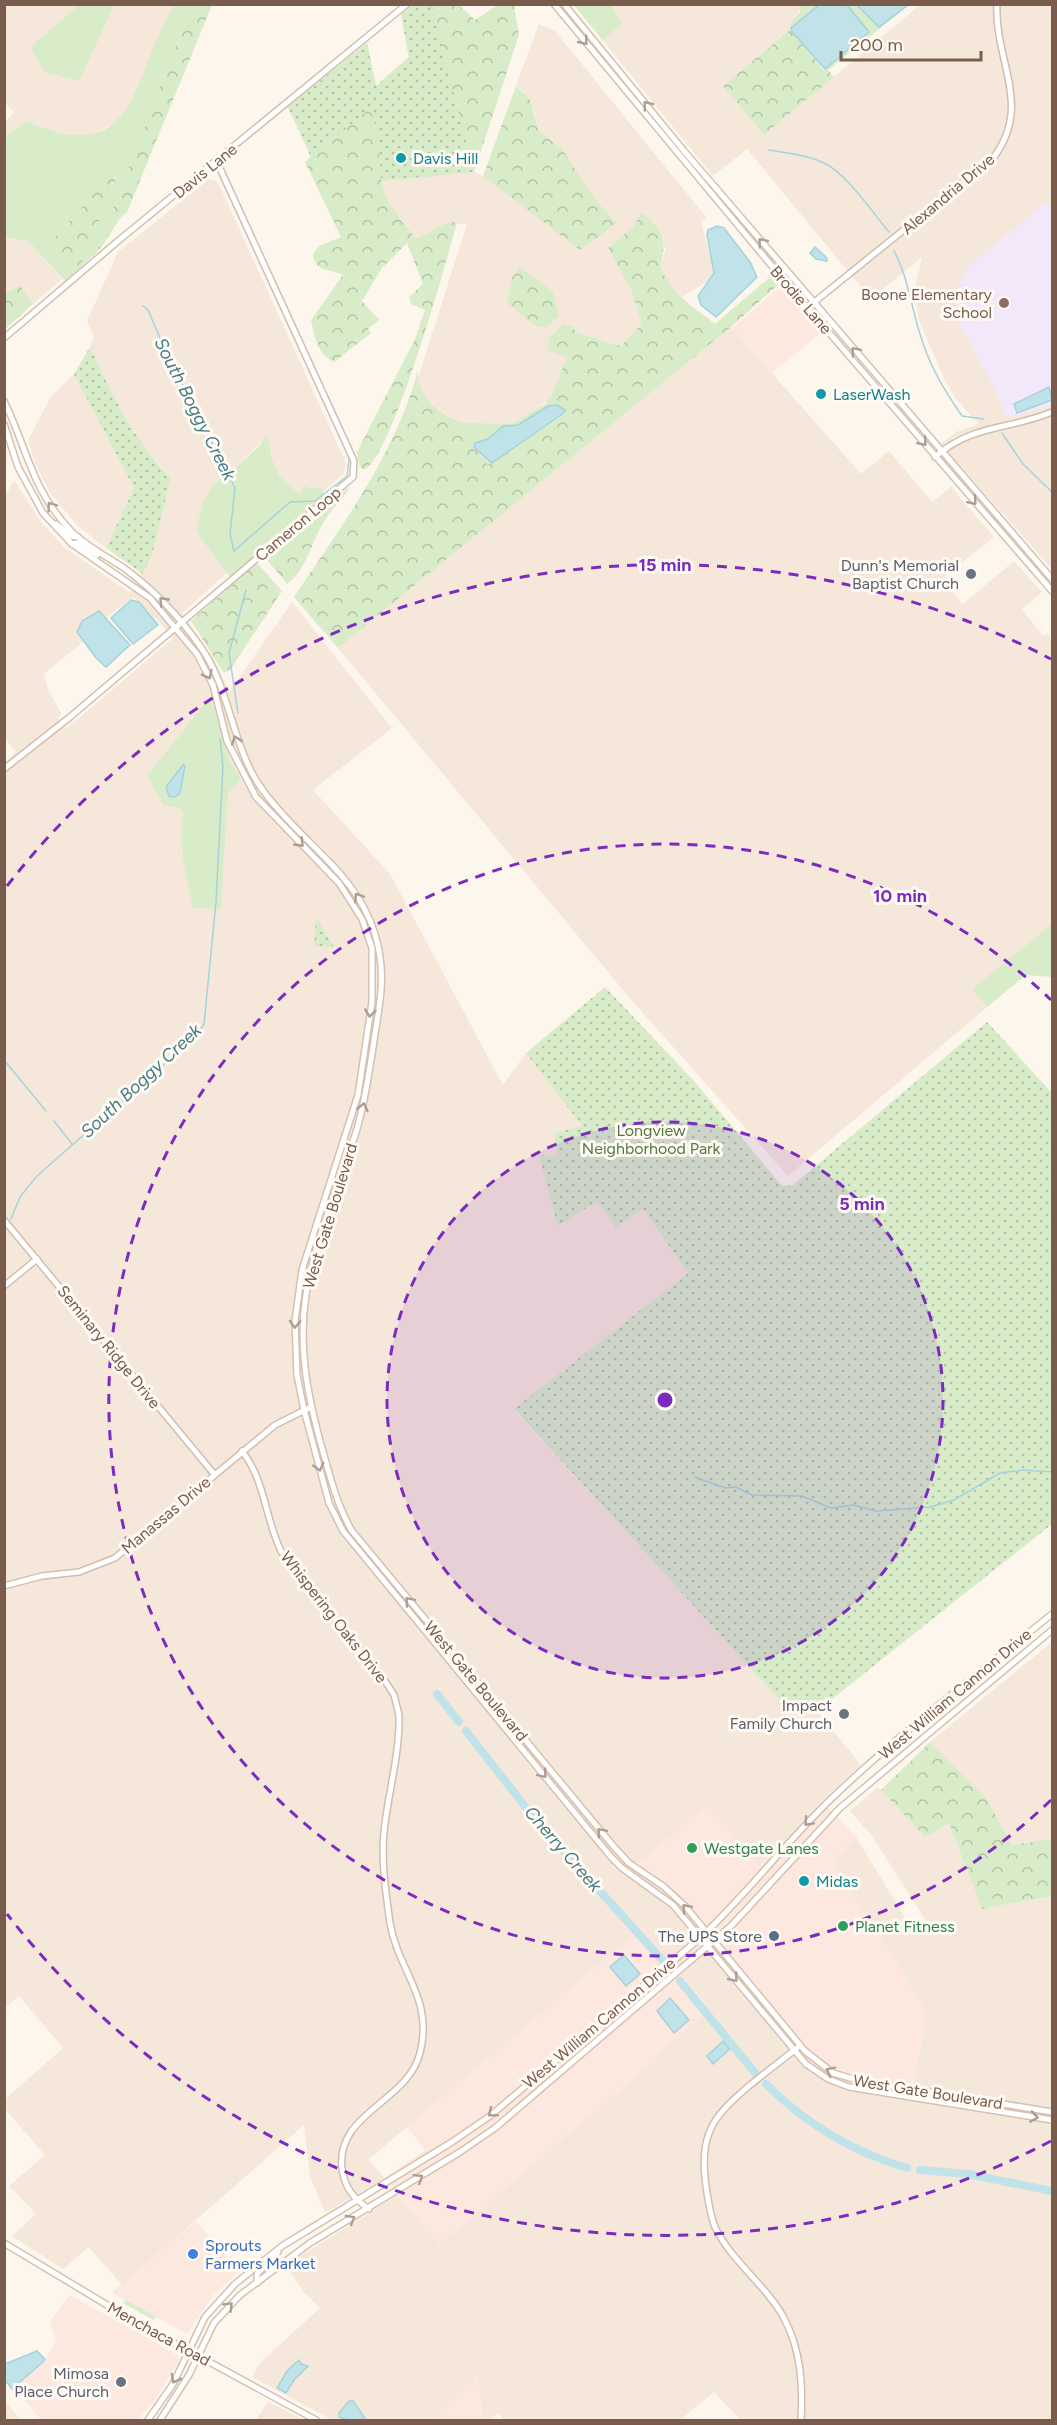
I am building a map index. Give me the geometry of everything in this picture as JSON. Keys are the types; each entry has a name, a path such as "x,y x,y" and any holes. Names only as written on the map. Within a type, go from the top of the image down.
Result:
{"main road":[{"name":"Davis Lane","path":"4,338 118,241 407,4"},
{"name":"Brodie Lane","path":"554,4 807,308 1053,591"},
{"name":"Brodie Lane","path":"564,4 941,452 1053,579"},
{"name":"Alexandria Drive","path":"807,308 994,157 1002,146 1008,134 1012,107 997,4"},
{"path":"597,57 603,52"},
{"name":"Cameron Loop","path":"4,768 353,477 355,469 298,336 217,162"},
{"name":"West Gate Boulevard","path":"4,401 32,475 51,508 78,537 147,586 181,622 203,650 219,679 232,729 252,775 271,801 354,890 372,925 380,957 382,985 365,1096 319,1240 306,1295 303,1350 311,1407 338,1504 352,1531 615,1848 629,1863 675,1896 820,2066 845,2078 1053,2112"},
{"path":"935,457 968,434 1053,412"},
{"name":"West Gate Boulevard","path":"4,424 18,467 47,518 72,544 138,589 175,627 207,672 227,741 256,797 334,878 352,900 367,928 372,948 372,1002 358,1095 327,1189 298,1294 294,1351 304,1410 329,1503 339,1525 352,1545 611,1857 622,1868 670,1902 794,2050 815,2071 849,2087 1053,2120"},
{"path":"47,518 71,536 78,537"},
{"path":"72,544 78,543 100,557 109,559"},
{"name":"Seminary Ridge Drive","path":"4,1220 214,1474"},
{"path":"4,1286 37,1259"},
{"name":"Manassas Drive","path":"4,1586 42,1576 79,1572 115,1558 275,1425 311,1407"},
{"name":"Whispering Oaks Drive","path":"242,1451 258,1476 282,1553 387,1684 394,1695 399,1715 383,1846 390,1922 396,1944 418,1995 422,2014 422,2042 412,2072 354,2127 346,2141 343,2172 349,2191 369,2209"},
{"name":"West William Cannon Drive","path":"148,2421 173,2384 205,2317 235,2284 282,2246 470,2130 537,2076 700,1938 810,1821 859,1773 1053,1614"},
{"name":"West William Cannon Drive","path":"160,2421 180,2389 214,2323 224,2310 310,2243 474,2143 545,2086 714,1942 849,1801 1053,1630"},
{"path":"759,1876 770,1884"},
{"path":"760,2010 766,2004"},
{"path":"800,2045 718,2116 705,2141 704,2159 708,2202 716,2229 769,2295 794,2342 802,2376 801,2421"},
{"path":"537,2076 545,2086"},
{"name":"Menchaca Road","path":"4,2243 58,2278 316,2421"},
{"path":"257,2283 257,2274 282,2246"}],"shaded area":[{"path":"4,5 175,5 130,103 116,122 93,134 79,136 47,130 26,121 5,138 5,122 14,112 5,103"},
{"path":"574,5 801,5 790,30 724,86 764,135 920,5 1052,5 1052,569 941,444 956,432 979,424 956,399 945,381 919,320 914,291 922,257 871,299 747,149 713,176"},
{"path":"539,24 555,31 706,217 701,222 714,271 708,281 682,297 666,280 660,266 666,249 642,213 633,227 608,248 632,292 643,324 621,346 578,333 551,397 526,418 512,424 471,425 457,421 437,409 422,393 417,381 467,224 446,223 416,239 388,202 381,181 474,172 486,177 580,250 617,222 595,199 562,149 539,131 534,111 523,91 516,86"},
{"name":"Cherry Creek","path":"209,179 216,181 346,463 344,473 323,492 320,486 301,494 287,485 276,473 267,436 233,470 219,446 210,452 224,475 216,481 196,532 227,573 182,613 217,664 229,692 292,602 392,728 313,790 390,874 503,1085 526,1053 582,1126 558,1156 540,1155 559,1227 597,1201 643,1209 688,1273 514,1410 792,1714 806,1703 817,1711 861,1765 823,1800 759,1866 637,1864 663,1880 682,1897 807,2048 821,2061 849,2074 913,2085 924,2027 923,2005 832,1862 856,1837 914,1932 928,1924 872,1836 850,1811 878,1787 925,1836 949,1822 982,1909 1052,1896 1052,2420 741,2420 714,2392 680,2420 503,2420 499,2413 489,2420 483,2420 477,2376 432,2420 332,2420 252,2377 261,2362 320,2308 302,2290 286,2265 398,2195 439,2244 657,2058 655,2056 710,2009 641,1929 368,2160 385,2178 325,2213 310,2176 304,2125 122,2285 89,2247 63,2269 12,2236 36,2214 9,2186 45,2155 5,2109 5,2099 63,2048 19,1996 4,2009 4,763 16,752 4,738 5,497 14,480 42,523 64,547 130,593 152,555 171,478 143,446 111,392 90,347 94,337 87,321 118,252","holes":["133,597 163,626 172,639 66,729 58,718 62,714 49,692 44,674"]},
{"name":"Boone Elementary School","path":"1047,201 1052,211 1052,405 1006,418 993,385 960,325 956,311 956,294 961,278 971,264"},
{"path":"10,236 28,241 62,279 33,304 20,285 5,294 5,237"},
{"path":"780,286 821,333 772,373 732,328"},
{"path":"731,327 861,474 889,451 932,502 951,487 994,537 941,579 963,604 1014,561 1042,592 1022,609 1043,636 1047,633 1052,640 1052,924 973,989 987,1007 788,1176 634,1003 338,648"},
{"path":"74,374 134,488 106,548 78,526 50,493 35,463 28,440 51,397"},
{"path":"1052,1642 1052,1839 1012,1845 987,1799 930,1742"},
{"path":"821,1801 856,1837 832,1862 923,2005 924,2027 913,2085 849,2074 821,2061 807,2048 682,1897 663,1880 637,1864 707,1805 759,1866"},
{"path":"641,1928 710,2009 655,2056 657,2059 439,2245 385,2178 425,2150 407,2127"},
{"path":"196,2221 239,2271 211,2298 187,2334 112,2293"},
{"path":"70,2295 178,2355 179,2360 156,2399 137,2420 41,2420 15,2388 44,2362 56,2341 50,2321"},
{"path":"477,2376 483,2420 432,2420"},
{"path":"5,2401 21,2420 5,2420"},
{"path":"268,2402 283,2409 304,2420 256,2420"}],"green space":[{"path":"79,5 114,5 79,81 45,72 31,50 35,43"},
{"path":"175,5 195,5 184,25 96,253 65,281 28,241 5,237 4,138 26,121 64,133 91,134 112,125 127,108 160,32","holes":["115,176 116,180 79,265"]},
{"path":"195,5 212,5 127,212 96,253 184,25"},
{"path":"413,5 459,5 475,20 498,5 514,5 519,35 474,172 381,181 388,202 416,239 446,223 457,222 431,314 403,396 376,457 364,470 360,467 357,452 415,339 425,310 411,304 409,297 423,284 407,243 382,268 362,301 379,320 368,329 371,333 334,362 320,350 311,320 343,275 320,267 316,264 313,254 319,246 341,237 305,162 311,156 288,107 367,43 376,86 409,57 401,14"},
{"path":"413,5 431,5 474,172 381,181 379,134 370,109 311,157 288,107 367,43 376,86 409,57 401,14"},
{"path":"574,5 611,5 622,24 603,40"},
{"path":"799,5 909,5 827,71 790,30 791,22 800,12"},
{"path":"790,30 824,70 829,71 834,77 764,135 723,86"},
{"path":"516,86 529,98 539,131 562,149 595,199 617,223 580,250 483,176"},
{"path":"111,175 116,180 83,260 79,265 69,267 49,244"},
{"path":"642,212 662,236 663,249 660,266 664,275 683,298 715,324 771,276 779,284 731,327 338,648 294,597 349,515 381,461 408,403 418,371 418,380 426,397 439,411 465,423 469,441 487,464 492,464 565,414 568,408 545,402 551,397 567,357 547,350 549,338 563,324 571,326 578,333 621,346 642,324 632,292 608,248 633,227"},
{"path":"520,267 553,292 559,316 545,328 536,326 507,303 512,277"},
{"path":"20,285 33,304 5,329 5,294"},
{"path":"90,347 135,433 171,478 152,555 143,574 106,548 134,488 74,374"},
{"path":"550,401 568,408 568,411 492,464 487,464 469,441 465,423 512,424"},
{"path":"267,435 273,462 285,482 301,494 304,486 313,489 320,486 326,497 230,577 196,532 208,494 224,475 210,452 219,446 233,470 259,446"},
{"path":"350,486 320,528 300,571 287,584 267,560 268,553"},
{"path":"258,564 282,591 230,670 224,673 191,621"},
{"path":"210,697 230,761 241,779 228,793 221,909 193,908 183,860 181,825 184,812 178,807 164,806 147,776"},
{"path":"316,917 334,947 314,946"},
{"path":"1052,924 1052,977 1026,975 987,1007 972,989"},
{"name":"Longview Neighborhood Park","path":"605,987 693,1080 782,1186 793,1185 987,1022 1052,1093 1052,1524 817,1711 806,1703 792,1714 514,1409 688,1273 643,1209 616,1227 597,1201 558,1227 539,1155 558,1156 554,1133 582,1126 526,1053"},
{"path":"930,1742 987,1799 1012,1845 1052,1839 1052,1896 982,1909 949,1823 925,1837 881,1790"},
{"path":"126,2300 156,2317 154,2320 123,2303"}],"water":[{"path":"819,5 847,5 869,32 825,69 791,28"},
{"path":"857,5 908,5 879,27"},
{"path":"717,226 724,228 750,262 757,277 716,317 701,305 698,296 714,273 707,235 708,230"},
{"path":"815,247 827,258 827,261 816,259 810,253"},
{"path":"1049,387 1052,400 1017,413 1014,404"},
{"path":"557,405 565,410 564,413 492,463 474,447 475,443 488,439 503,426 518,425 548,406"},
{"path":"131,600 139,602 158,625 133,644 111,618"},
{"path":"99,611 130,645 106,667 96,658 77,632 82,621"},
{"path":"183,765 185,766 180,793 175,797 169,796 166,787"},
{"path":"624,1955 640,1974 626,1986 610,1967"},
{"path":"670,1998 689,2020 674,2033 657,2011"},
{"path":"723,2041 730,2049 713,2064 707,2056"},
{"path":"37,2351 45,2359 12,2389 5,2380 5,2364"},
{"path":"299,2360 301,2364 308,2366 294,2380 286,2393 277,2388 287,2371"},
{"path":"349,2401 353,2401 366,2420 348,2420 339,2417 339,2413"}],"waterway":[{"path":"769,150 811,158 833,168 859,194 889,232"},
{"path":"894,251 906,281 924,345 938,377 962,416 984,419"},
{"name":"South Boggy Creek","path":"143,306 148,310 166,352 235,488 230,534 234,551 290,502 315,501 347,476 349,459"},
{"path":"1002,433 1023,464 1052,492"},
{"name":"South Boggy Creek","path":"238,713 229,653 246,590"},
{"name":"South Boggy Creek","path":"11,1219 20,1197 37,1176 197,1035 204,1024 216,902 223,766 220,739"},
{"path":"4,1060 46,1111"},
{"path":"54,1121 72,1144"},
{"path":"695,1477 725,1488 736,1487 752,1495 802,1496 831,1508 854,1505 876,1511 930,1507 954,1500 1000,1473 1024,1470 1052,1472"},
{"name":"Cherry Creek","path":"437,1694 459,1722"},
{"name":"Cherry Creek","path":"466,1731 534,1818 664,1962"},
{"name":"Cherry Creek","path":"680,1981 756,2074"},
{"name":"Cherry Creek","path":"766,2084 798,2112 831,2135 868,2154 907,2168"},
{"name":"Cherry Creek","path":"920,2170 968,2174 1052,2191"}],"place":[{"name":"Davis Hill","path":"401,158"},
{"name":"Boone Elementary School","path":"1004,303"},
{"name":"LaserWash","path":"821,394"},
{"name":"Dunn's Memorial Baptist Church","path":"971,574"},
{"name":"Impact Family Church","path":"844,1714"},
{"name":"Westgate Lanes","path":"692,1848"},
{"name":"Midas","path":"804,1881"},
{"name":"Planet Fitness","path":"843,1926"},
{"name":"The UPS Store","path":"774,1936"},
{"name":"Sprouts Farmers Market","path":"193,2254"},
{"name":"Mimosa Place Church","path":"121,2382"}]}
